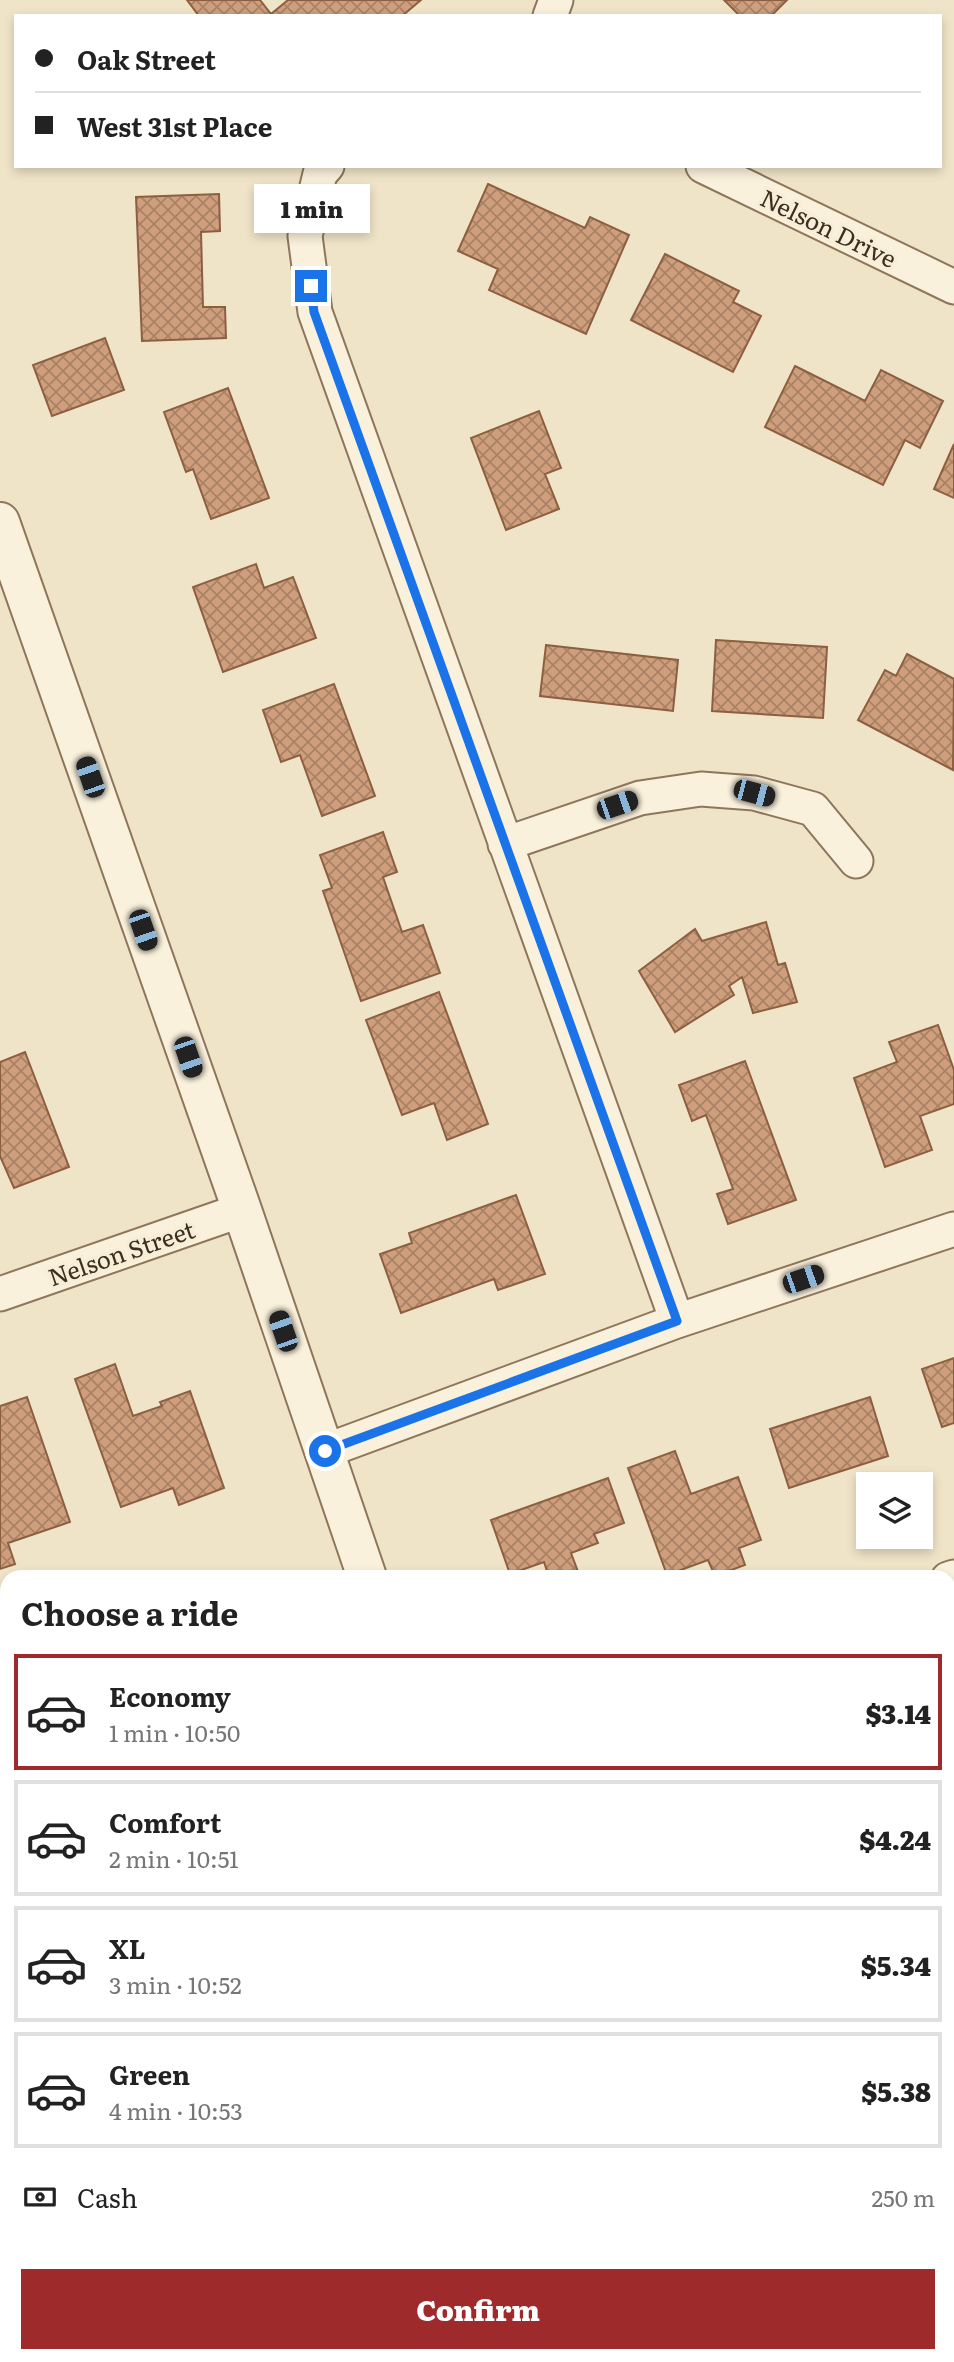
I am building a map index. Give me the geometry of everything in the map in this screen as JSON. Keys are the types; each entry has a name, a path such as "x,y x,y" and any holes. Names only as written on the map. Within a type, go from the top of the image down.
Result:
{"street":[{"path":"325,168 320,174 305,236 314,312 677,1321"},
{"name":"Nelson Drive","path":"707,168 954,287"},
{"path":"0,522 242,1210 365,1570"},
{"path":"505,844 640,797 701,789 754,793 813,809 856,861"},
{"name":"Nelson Street","path":"0,1294 242,1210"},
{"path":"325,1451 677,1321 954,1229"}],"building":[{"path":"187,0 260,0 271,14 198,14"},
{"path":"288,0 421,0 404,14 271,14"},
{"path":"724,0 787,0 773,14 738,14"},
{"path":"488,184 585,228 590,217 629,235 586,334 489,290 498,269 458,251"},
{"path":"219,194 220,231 201,232 203,307 225,307 226,338 142,341 136,197"},
{"path":"665,254 739,291 733,302 761,316 733,372 631,320"},
{"path":"105,338 124,390 52,416 33,365"},
{"path":"795,366 865,401 881,370 943,401 920,448 905,440 883,485 765,427"},
{"path":"228,388 269,498 211,519 193,469 186,472 164,412"},
{"path":"539,411 561,468 545,474 559,509 506,530 471,438"},
{"path":"954,444 954,498 934,489"},
{"path":"256,564 264,588 293,577 316,638 223,672 193,587"},
{"path":"716,640 827,647 823,718 712,711"},
{"path":"546,645 678,660 673,711 540,696"},
{"path":"907,654 954,679 953,770 858,720 885,670 896,676"},
{"path":"334,684 375,796 322,816 300,755 281,762 263,710"},
{"path":"383,832 397,872 383,877 402,932 423,925 440,973 361,1001 323,891 332,888 320,855"},
{"path":"766,922 778,965 785,963 797,1002 753,1013 742,977 729,986 734,995 675,1032 639,971 695,929 702,941"},
{"path":"439,992 488,1124 447,1140 434,1103 402,1115 366,1020"},
{"path":"938,1025 954,1070 954,1104 920,1116 932,1150 885,1167 854,1078 897,1062 889,1042"},
{"path":"25,1052 69,1167 14,1188 0,1156 0,1062"},
{"path":"745,1061 796,1200 728,1224 717,1194 733,1189 706,1115 692,1121 679,1085"},
{"path":"516,1195 545,1274 498,1290 494,1279 401,1313 380,1254 412,1243 409,1233"},
{"path":"954,1358 954,1423 942,1427 922,1369"},
{"path":"115,1364 133,1416 162,1406 160,1402 190,1391 224,1488 179,1505 173,1488 121,1507 75,1379"},
{"path":"27,1397 70,1522 8,1543 15,1564 0,1569 0,1406"},
{"path":"870,1397 888,1456 789,1488 770,1429"},
{"path":"675,1451 691,1494 738,1477 761,1540 739,1548 745,1565 731,1570 712,1570 708,1560 681,1570 665,1570 628,1468"},
{"path":"608,1478 624,1523 594,1534 598,1543 571,1553 577,1570 547,1570 544,1562 521,1570 509,1570 491,1520"}],"route":[{"path":"311,286 314,312 677,1321 325,1451"}]}
